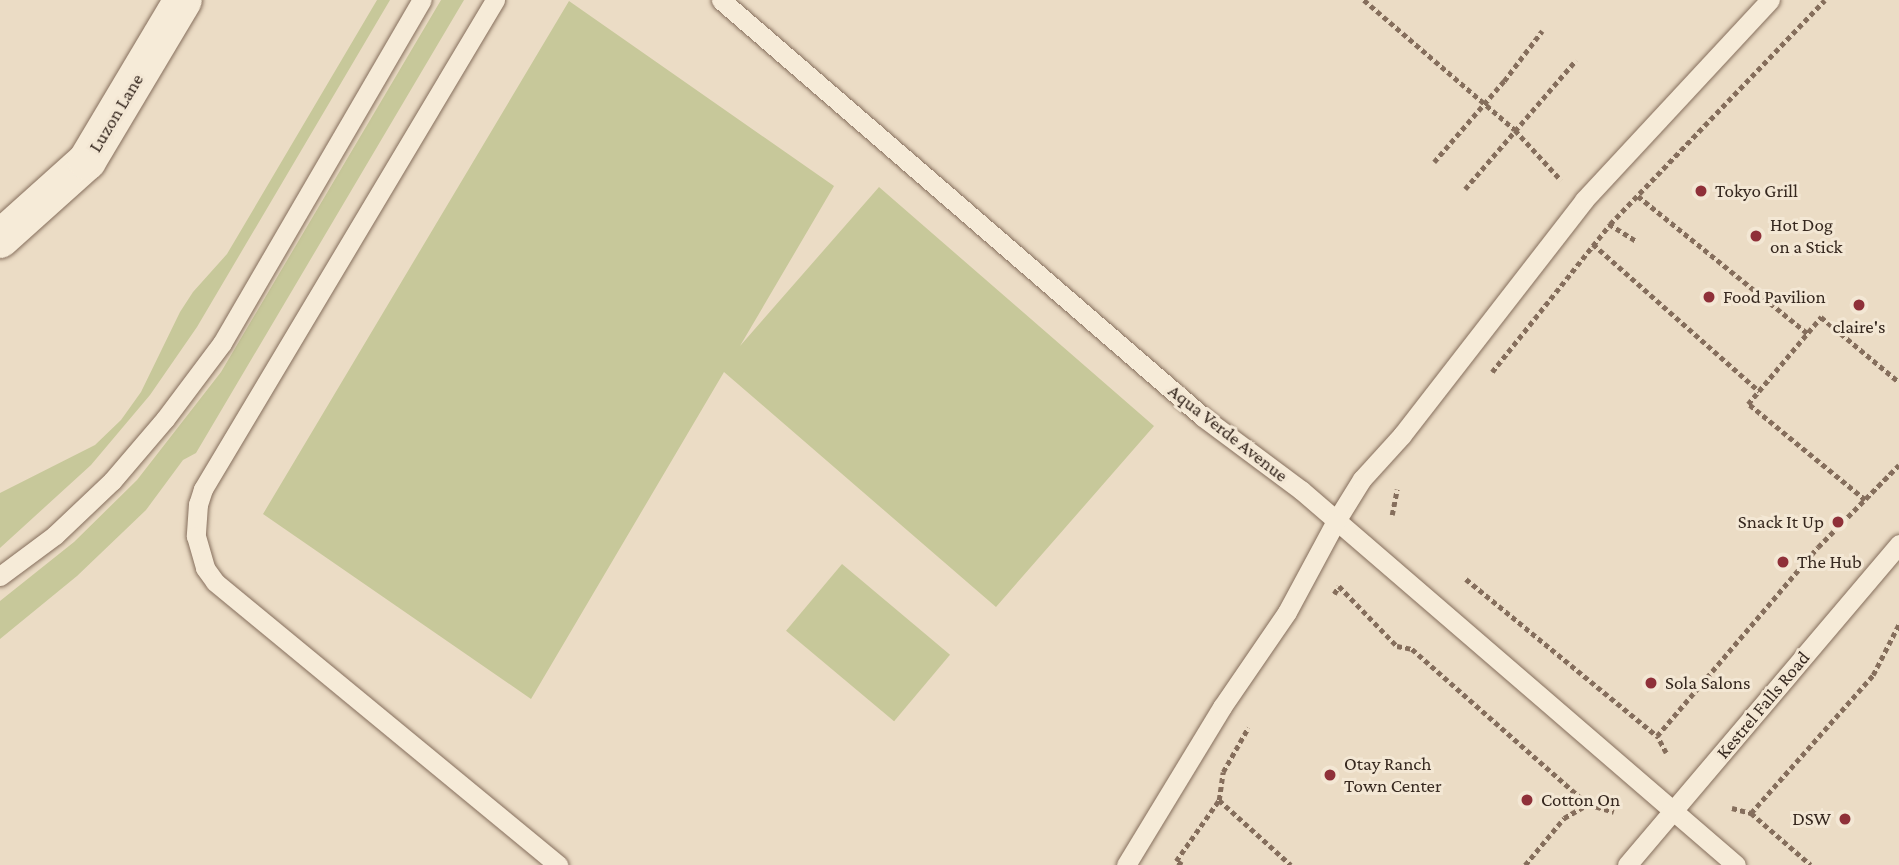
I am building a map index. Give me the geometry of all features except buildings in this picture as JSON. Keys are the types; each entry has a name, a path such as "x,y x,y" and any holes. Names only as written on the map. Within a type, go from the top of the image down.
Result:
{"street":[{"name":"Luzon Lane","path":"0,239 87,160 183,0"}],"lane":[{"path":"0,576 55,535 112,481 165,419 222,343 422,0"},
{"path":"495,0 203,489 195,520 202,560 215,582 548,862"},
{"name":"Aqua Verde Avenue","path":"721,0 1203,417 1336,520 1737,865"},
{"path":"1126,865 1222,707 1287,612 1336,520 1362,479 1402,435 1584,200 1770,0"},
{"name":"Kestrel Falls Road","path":"1627,865 1899,544"}],"path":[{"path":"1364,0 1515,130 1610,224 1635,240"},
{"path":"1485,377 1494,370 1610,224 1825,0"},
{"path":"1434,162 1542,31"},
{"path":"1465,189 1576,60"},
{"path":"1638,196 1808,333"},
{"path":"1594,244 1759,391"},
{"path":"1865,500 1748,404 1821,317 1899,382"},
{"path":"1657,736 1818,547 1899,465"},
{"path":"1391,515 1394,494 1402,482"},
{"path":"1466,579 1657,736 1666,753"},
{"path":"1331,597 1339,586 1397,646 1412,649 1588,804 1614,812"},
{"path":"1751,813 1873,675 1899,624"},
{"path":"1182,865 1177,861 1220,800 1223,772 1250,724"},
{"path":"1220,800 1291,865"},
{"path":"1525,865 1564,818 1588,804"},
{"path":"1732,808 1751,813 1811,865"}],"green space":[{"path":"377,0 390,0 197,327 150,395 91,465 0,548 0,493 95,445 121,420 141,392 180,312 193,292 227,254"},
{"path":"441,0 464,0 196,453 183,460 146,510 77,576 0,639 0,601 74,542 137,480 221,372"},
{"path":"569,1 834,186 740,346 879,187 1154,426 996,607 724,372 531,699 263,514"},
{"path":"842,564 950,655 894,721 786,631"}],"place":[{"name":"Tokyo Grill","path":"1701,191"},
{"name":"Hot Dog on a Stick","path":"1756,236"},
{"name":"Food Pavilion","path":"1709,297"},
{"name":"claire's","path":"1859,305"},
{"name":"Snack It Up","path":"1838,522"},
{"name":"The Hub","path":"1783,562"},
{"name":"Sola Salons","path":"1651,683"},
{"name":"Otay Ranch Town Center","path":"1330,775"},
{"name":"Cotton On","path":"1527,800"},
{"name":"DSW","path":"1845,819"}]}
